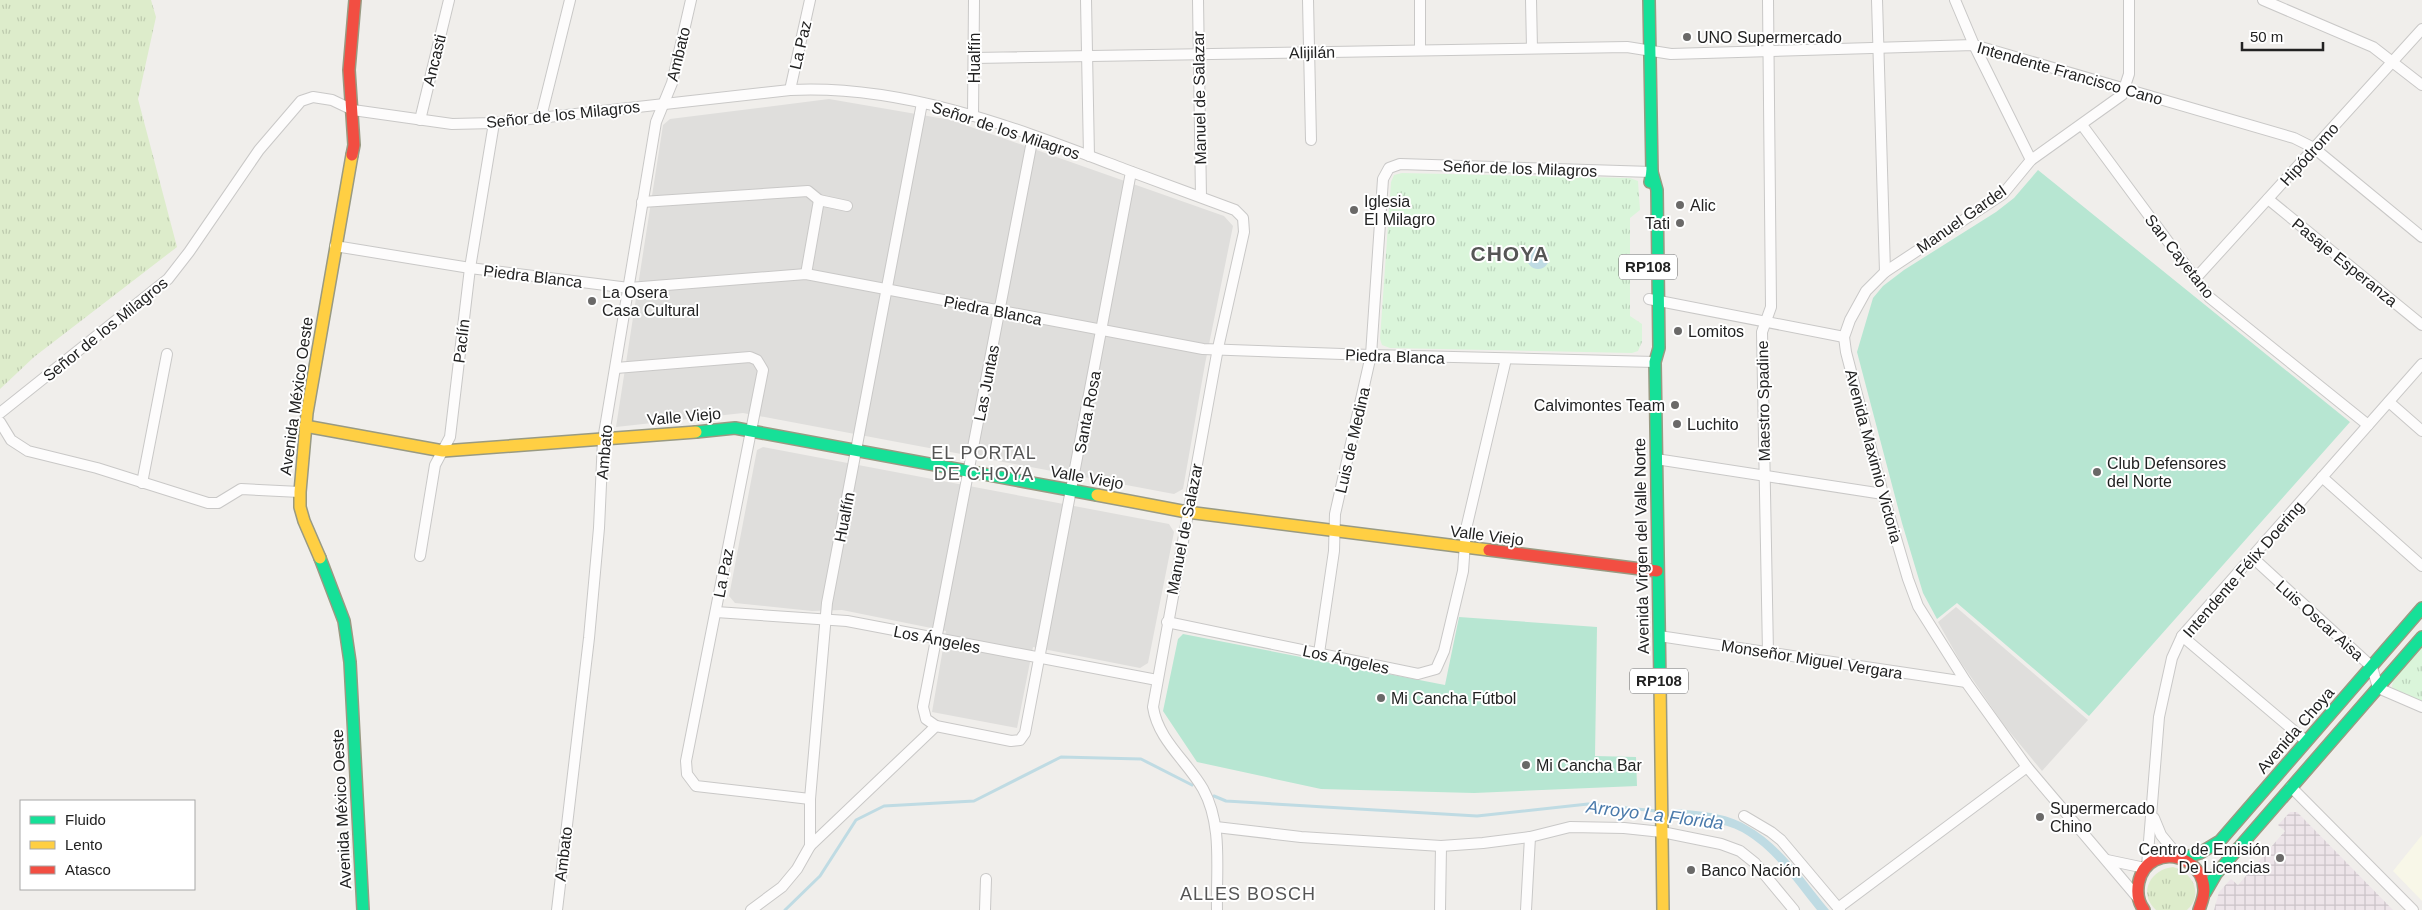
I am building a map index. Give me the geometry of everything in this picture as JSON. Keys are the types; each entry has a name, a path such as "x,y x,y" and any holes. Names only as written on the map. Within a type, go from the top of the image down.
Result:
{"main road":[{"name":"Avenida México Oeste","path":"355,0 349,70 354,144 305,426 300,507 333,589 344,622 350,662 363,910"},
{"name":"Avenida Virgen del Valle Norte","path":"1649,0 1652,172 1657,190 1654,300 1659,348 1655,362 1663,910"},
{"name":"Valle Viejo","path":"305,426 443,450 603,440 735,428 1187,512 1657,571"},
{"name":"Avenida Choya","path":"2146,867 2162,858 2180,858 2200,853 2220,841 2422,608"},
{"path":"2202,904 2216,874 2422,637"},
{"path":"2180,858 2192,864 2200,872 2204,882 2202,904"},
{"path":"2144,910 2138,898 2138,882 2146,867"}],"street":[{"name":"Ancasti","path":"420,120 449,0"},
{"path":"541,117 570,0"},
{"name":"Ambato","path":"557,910 589,638 599,528 603,440 656,122 672,83 691,0"},
{"name":"La Paz","path":"790,90 810,0"},
{"name":"Hualfín","path":"973,116 974,0"},
{"path":"1086,0 1089,156"},
{"name":"Manuel de Salazar","path":"1198,0 1201,197"},
{"path":"1308,0 1311,140"},
{"path":"1420,0 1420,50"},
{"path":"1531,0 1532,48"},
{"name":"Maestro Spadine","path":"1768,0 1771,307 1762,332 1768,653"},
{"path":"1654,300 1844,337 1866,292 1885,272 1877,0"},
{"path":"1955,0 1974,45 2031,160"},
{"path":"2125,87 2130,74 2129,0"},
{"path":"2263,0 2374,47 2422,85"},
{"name":"Hipódromo","path":"2196,278 2422,30"},
{"name":"Intendente Francisco Cano","path":"1650,51 1671,54 1974,45 2125,87 2294,138 2314,148 2422,237"},
{"name":"Alijilán","path":"974,58 1627,47 1650,51"},
{"name":"Manuel Gardel","path":"1885,272 2003,194 2031,160 2122,95 2125,87"},
{"name":"Señor de los Milagros","path":"0,413 168,279 189,252 259,150 300,101 313,97 332,100 353,110 452,124 494,122 790,90 826,88 860,91 922,103 973,116 1201,197 1235,210 1243,218"},
{"name":"Hualfín","path":"751,910 782,888 798,870 810,846 810,799 827,603 858,450 922,103"},
{"name":"Paclín","path":"420,556 435,465 450,437 470,268 494,122"},
{"name":"San Cayetano","path":"2082,125 2209,297 2368,425"},
{"name":"Las Juntas","path":"936,726 926,718 923,707 1033,136"},
{"name":"Señor de los Milagros","path":"1389,168 1400,164 1652,172"},
{"name":"Luis de Medina","path":"1319,653 1334,552 1335,514 1371,355 1383,179 1389,168"},
{"name":"Santa Rosa","path":"936,726 1011,741 1020,740 1025,733 1131,172"},
{"path":"642,202 808,191 819,200 847,206"},
{"name":"Pasaje Esperanza","path":"2268,199 2422,325"},
{"path":"806,274 819,200"},
{"name":"Manuel de Salazar","path":"1217,910 1216,827 1203,789 1170,745 1155,717 1153,706 1218,348 1244,232 1243,218"},
{"name":"Piedra Blanca","path":"335,246 470,268 629,288 806,274 1203,349 1655,362"},
{"name":"Avenida Maximio Victoria","path":"1844,337 1846,352 1883,494 1918,606 1966,682 2027,767 2138,898"},
{"path":"142,483 166,354"},
{"name":"La Paz","path":"616,368 750,357 757,360 763,370 686,761 687,774 696,786 810,799"},
{"path":"1464,548 1466,529 1506,359"},
{"name":"Intendente Félix Doering","path":"2146,867 2153,814 2160,709 2172,658 2182,636 2422,364"},
{"path":"2389,402 2422,431"},
{"path":"0,422 11,440 28,451 97,468 208,503 218,503 242,489 300,492"},
{"path":"0,439 11,440"},
{"path":"1656,459 1883,494"},
{"path":"2322,477 2422,566"},
{"name":"Los Ángeles","path":"1167,622 1418,674 1436,670 1444,651 1463,571 1464,548"},
{"name":"Luis Oscar Aisa","path":"2252,557 2372,666 2378,688"},
{"name":"Los Ángeles","path":"716,612 847,622 1157,680"},
{"name":"Monseñor Miguel Vergara","path":"1658,636 1966,682"},
{"path":"2182,636 2306,741"},
{"path":"2378,688 2422,707"},
{"path":"810,846 936,726"},
{"path":"1744,816 1781,840 1839,909 2027,767"},
{"path":"2292,787 2413,910"},
{"name":"Intendente Félix Doering","path":"2153,814 2161,835 2180,858"},
{"path":"1216,827 1301,837 1441,846 1530,837 1570,827 1662,827 1740,851 1755,863 1794,910"},
{"path":"1526,910 1530,837"},
{"path":"1440,910 1441,846"},
{"path":"2106,860 2146,867"},
{"path":"985,910 986,880"}],"shaded area":[{"path":"829,99 951,120 1224,216 1233,226 1205,364 1183,489 1174,494 743,413 616,427 663,125 670,119"},
{"path":"763,447 1169,524 1174,532 1148,663 1140,668 1033,647 1017,728 932,712 946,631 842,610 812,611 735,603 729,596 757,450"},
{"path":"1956,607 2088,720 2042,771 2004,725 1960,661 1938,622"},
{"path":"2290,812 2297,812 2393,910 2214,910 2219,892 2231,879 2238,885 2285,831 2278,825"},
{"path":"2422,835 2422,901 2393,871"}],"green space":[{"path":"0,0 151,0 156,17 138,99 177,247 34,357 0,389"},
{"name":"Club Defensores del Norte","path":"2038,170 2350,422 2089,716 1957,603 1937,619 1923,593 1902,523 1857,352 1873,298 1883,286 1904,270 1996,212 2014,198"},
{"path":"1402,173 1630,178 1638,181 1640,210 1630,218 1630,316 1642,324 1642,342 1638,351 1632,353 1390,348 1382,345 1380,339 1391,182 1394,175"},
{"name":"Mi Cancha Fútbol","path":"1459,617 1597,627 1595,756 1636,757 1637,786 1474,793 1321,789 1197,762 1163,711 1178,639 1183,634 1445,685"},
{"path":"2422,647 2422,702 2396,691 2392,687 2393,680"},
{"path":"2173,867 2191,879 2194,885 2195,898 2187,910 2156,910 2150,903 2148,896 2147,889 2149,883 2158,872"}],"water":[{"path":"1538,247 1546,250 1549,258 1546,266 1538,269 1530,266 1527,258 1530,250"},
{"path":"1675,809 1721,815 1738,821 1759,833 1791,863 1829,910 1817,910 1774,857 1754,839 1727,826 1675,817"}],"waterway":[{"name":"Arroyo La Florida","path":"785,910 820,876 856,820 884,806 974,801 1061,757 1141,759 1192,785"},
{"name":"Arroyo La Florida","path":"1214,796 1226,801 1477,816 1588,804 1656,811"}],"traffic: fast":[{"path":"1649,0 1652,172 1650,182"},
{"path":"1652,172 1657,190 1659,348 1655,362 1660,684"},
{"path":"696,432 735,428 1097,495"},
{"path":"320,558 344,621 350,662 363,910"},
{"path":"2182,858 2200,853 2220,841 2422,608"},
{"path":"2205,893 2216,874 2422,637"}],"traffic: slow":[{"path":"320,558 304,521 300,507 300,492 307,413 352,155"},
{"path":"305,426 443,451 696,432"},
{"path":"1097,495 1187,512 1489,550"},
{"path":"1660,684 1663,910"}],"traffic: jam":[{"path":"352,155 354,145 349,70 355,0"},
{"path":"1489,550 1657,571"},
{"path":"2144,910 2138,890 2141,876 2149,864 2163,857 2172,857 2188,862 2200,874 2204,891 2199,910"}],"place":[{"name":"UNO Supermercado","path":"1687,37"},
{"name":"Alic","path":"1680,205"},
{"name":"Iglesia El Milagro","path":"1354,210"},
{"name":"Tati","path":"1680,223"},
{"name":"La Osera Casa Cultural","path":"592,301"},
{"name":"Lomitos","path":"1678,331"},
{"name":"Calvimontes Team","path":"1675,405"},
{"name":"Luchito","path":"1677,424"},
{"name":"Club Defensores del Norte","path":"2097,472"},
{"name":"Mi Cancha Fútbol","path":"1381,698"},
{"name":"Mi Cancha Bar","path":"1526,765"},
{"name":"Supermercado Chino","path":"2040,817"},
{"name":"Centro de Emisión De Licencias","path":"2280,858"},
{"name":"Banco Nación","path":"1691,870"}],"district":[{"name":"CHOYA","path":"1510,254"},
{"name":"EL PORTAL DE CHOYA","path":"984,463"},
{"name":"ALLES BOSCH","path":"1248,894"}]}
